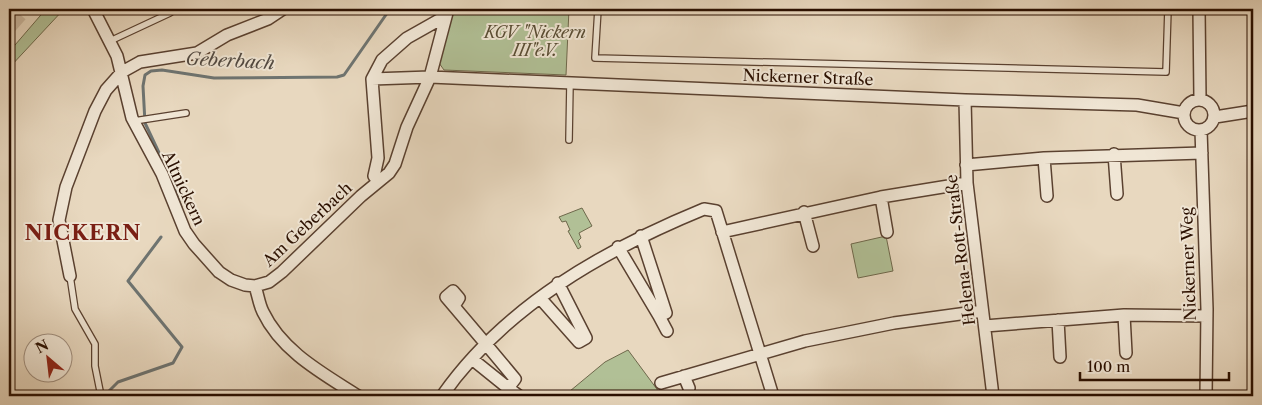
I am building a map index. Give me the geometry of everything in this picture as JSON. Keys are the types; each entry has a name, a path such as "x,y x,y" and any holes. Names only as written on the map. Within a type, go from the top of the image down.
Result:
{"street":[{"name":"Altnickern","path":"93,9 110,42 122,72 134,121 162,174 185,231 219,272 245,286 255,286"},
{"path":"70,276 59,220 66,187 95,111 106,90 122,72 150,59 197,53 227,34 268,19 283,9"},
{"path":"1199,9 1200,99"},
{"name":"Am Geberbach","path":"255,286 269,282 282,272 378,181 389,173 395,164 407,128 430,77 447,12"},
{"name":"Am Geberbach","path":"378,181 374,176 378,158 372,79 382,60 408,38 447,12"},
{"path":"372,79 430,77"},
{"name":"Nickerner Straße","path":"430,77 965,100 1137,105 1184,112"},
{"path":"1215,117 1211,105 1200,99 1193,100 1186,106 1184,112 1184,120 1190,127 1201,130 1208,128 1215,117 1253,111"},
{"name":"Helena-Rott-Straße","path":"965,100 967,183 993,396"},
{"name":"Nickerner Weg","path":"1201,130 1207,316 1206,396"},
{"path":"966,165 1114,154 1202,153"},
{"path":"1114,154 1117,194"},
{"path":"1044,158 1047,196"},
{"path":"722,232 804,212 967,183"},
{"path":"881,197 887,232"},
{"path":"442,396 486,344 558,284 618,247 704,209 716,211 773,396"},
{"path":"804,212 813,246"},
{"path":"641,236 666,313 659,316"},
{"path":"618,247 667,331"},
{"path":"540,298 579,342 586,338 558,284"},
{"path":"255,286 263,313 281,338 314,368 358,396"},
{"path":"454,306 515,379 508,388"},
{"path":"661,383 760,353 894,323 982,311"},
{"path":"1124,315 1126,353"},
{"path":"985,326 1124,315 1207,316"},
{"path":"1058,320 1060,357"},
{"path":"472,359 519,396"},
{"path":"684,376 689,388"}],"lane":[{"path":"598,9 595,58 1166,72 1168,9"},
{"path":"110,42 170,13"},
{"path":"568,140 570,83"},
{"path":"134,121 186,113"},
{"path":"70,276 75,309 95,344 94,366 100,393"}],"green space":[{"path":"46,9 64,9 9,68 9,52"},
{"name":"KGV \"Nickern III\"e.V.","path":"454,9 569,9 566,75 444,70 439,63"},
{"path":"582,208 592,226 579,233 581,238 578,241 581,247 578,249 568,231 570,230 566,221 562,222 559,217"},
{"path":"886,236 893,271 858,278 851,244"},
{"path":"628,350 662,396 564,396 605,362"}],"waterway":[{"name":"Geberbach","path":"181,207 169,174 145,123 143,86 145,75 151,71 162,70 214,78 337,77 344,75 390,9"},
{"name":"Geberbach","path":"104,396 118,382 173,363 182,347 128,281 161,237"}],"tunnel":[{"path":"9,26 24,9"}],"district":[{"name":"NICKERN","path":"83,232"}]}
